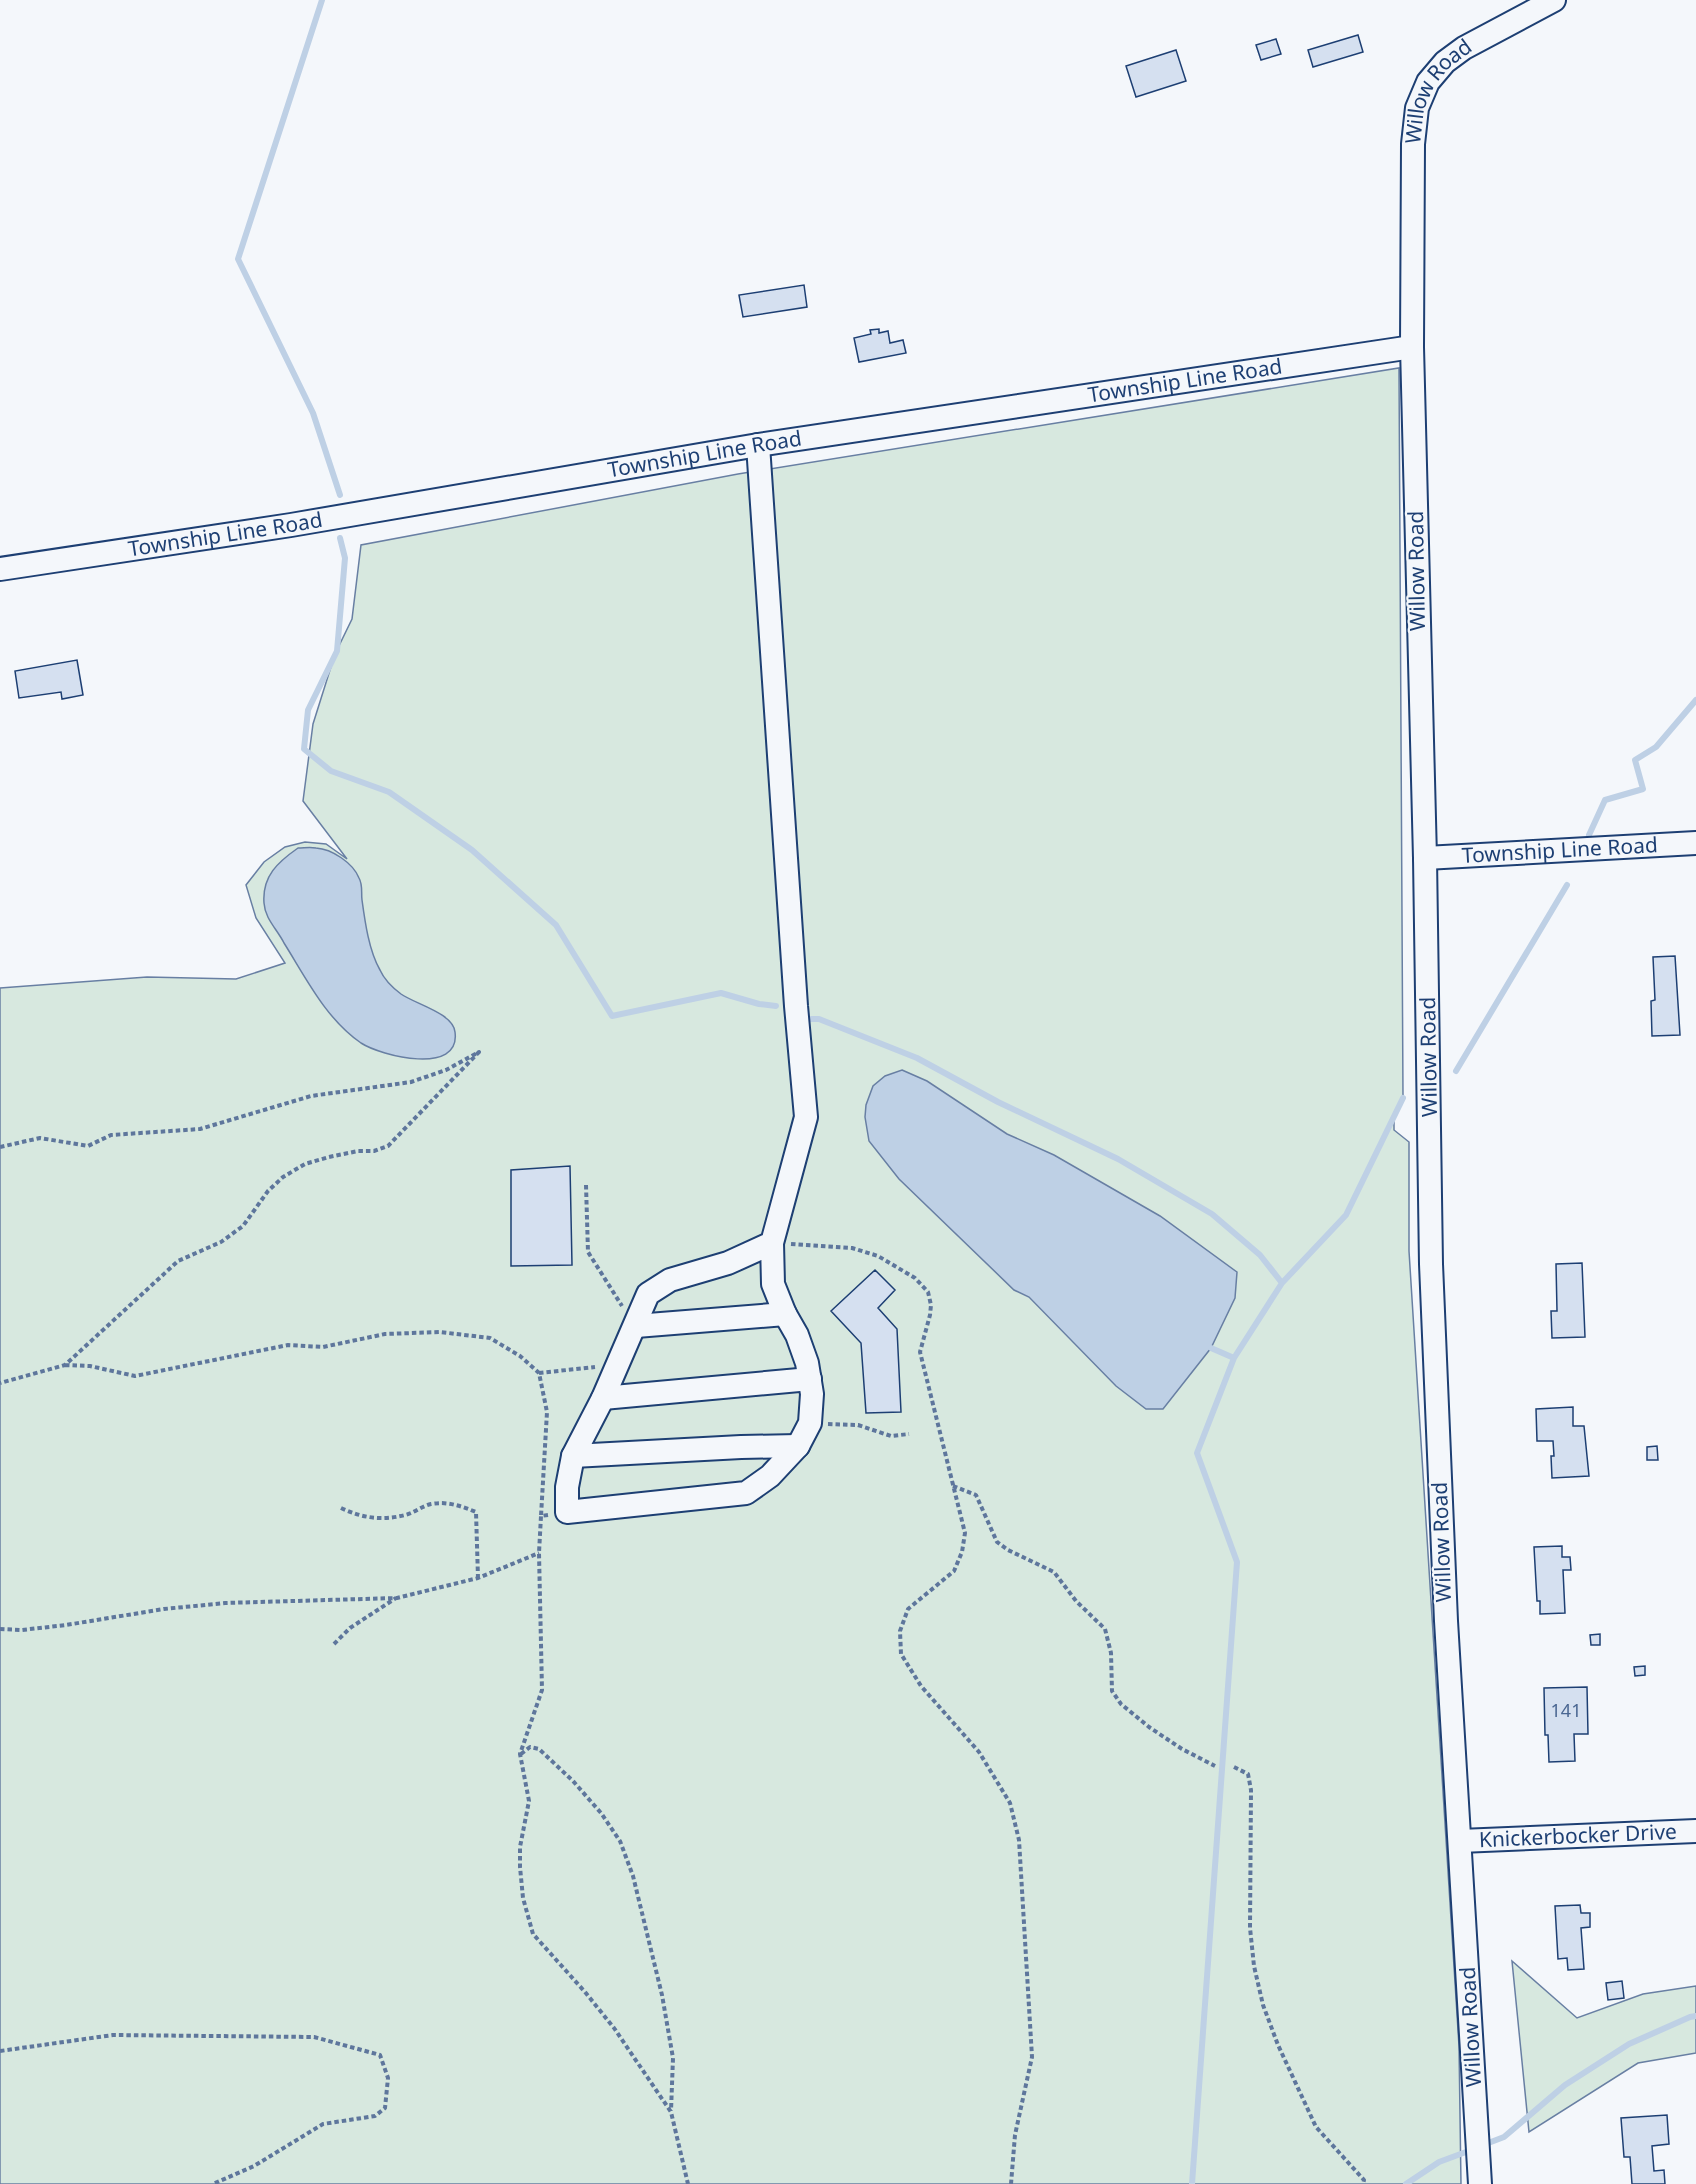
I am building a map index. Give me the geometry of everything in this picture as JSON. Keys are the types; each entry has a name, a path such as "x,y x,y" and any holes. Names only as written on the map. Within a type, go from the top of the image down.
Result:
{"street":[{"name":"Willow Road","path":"1480,2184 1446,1621 1431,1264 1425,858 1412,347 1413,144 1417,108 1428,82 1445,62 1464,48 1554,0"},
{"name":"Township Line Road","path":"0,569 291,525 758,445 1412,347"},
{"path":"758,445 796,1006 806,1117 772,1243 773,1284 807,1363 812,1394 810,1423 798,1446 770,1476 746,1493 567,1512 567,1488 573,1456 603,1398 648,1294 670,1280 728,1263 772,1243"},
{"name":"Township Line Road","path":"1425,858 1696,843"},
{"path":"636,1326 785,1314"},
{"path":"603,1398 810,1379"},
{"path":"573,1456 798,1446"},
{"name":"Knickerbocker Drive","path":"1460,1841 1696,1831"}],"path":[{"path":"0,1147 40,1138 88,1146 111,1135 200,1129 311,1096 411,1082 446,1070 479,1052 388,1146 374,1151 358,1151 313,1162 284,1177 268,1191 243,1226 220,1242 177,1261 66,1365"},
{"path":"586,1185 588,1252 636,1326"},
{"path":"772,1243 852,1248 878,1256 915,1278 928,1292 931,1305 930,1315 920,1352 965,1533 963,1552 954,1571 908,1609 900,1630 901,1654 921,1686 979,1752 1010,1803 1019,1840 1032,2057 1015,2135 1011,2184"},
{"path":"0,1383 66,1365 90,1366 135,1376 288,1345 323,1347 385,1334 440,1332 490,1338 520,1356 540,1373 547,1412 539,1553 542,1690 520,1754 529,1801 520,1846 524,1898 533,1934 614,2028 671,2112"},
{"path":"540,1373 616,1364"},
{"path":"810,1423 858,1425 891,1436 909,1434"},
{"path":"953,1486 976,1495 997,1542 1008,1550 1054,1572 1076,1600 1105,1629 1111,1653 1112,1691 1121,1704 1165,1738 1215,1766"},
{"path":"341,1508 359,1517 378,1519 405,1515 430,1504 453,1503 476,1512 478,1578"},
{"path":"541,1516 567,1512"},
{"path":"0,1629 55,1627 164,1609 225,1603 397,1598 478,1578 539,1553"},
{"path":"334,1644 350,1628 397,1598"},
{"path":"520,1754 530,1747 539,1749 580,1789 601,1813 620,1841 633,1876 662,1995 673,2058 671,2112 688,2184"},
{"path":"1234,1767 1248,1774 1251,1790 1250,1928 1254,1966 1263,2006 1278,2045 1316,2127 1364,2180 1363,2184"},
{"path":"0,2051 113,2035 314,2037 380,2055 388,2078 385,2108 375,2116 323,2124 254,2166 213,2184"}],"shaded area":[{"path":"1399,368 1403,1098 1394,1113 1394,1130 1409,1142 1409,1251 1459,2046 1461,2184 0,2184 0,988 147,977 236,979 285,963 256,918 246,885 264,862 285,847 305,842 326,844 347,859 303,801 313,724 335,654 352,619 361,545 738,474"},
{"path":"1512,1961 1577,2018 1643,1994 1696,1986 1696,2053 1638,2063 1529,2132"}],"water":[{"path":"298,848 329,851 347,862 356,872 361,883 366,927 376,962 384,977 398,992 441,1014 453,1025 454,1046 446,1054 418,1059 401,1057 371,1048 349,1033 327,1010 269,919 265,909 264,893 269,877 278,864"},
{"path":"902,1070 927,1081 1007,1134 1054,1155 1160,1216 1237,1272 1235,1298 1211,1348 1163,1409 1146,1409 1116,1386 1029,1297 1014,1290 899,1179 869,1141 865,1117 866,1105 873,1086 885,1076"}],"building":[{"path":"1358,35 1363,52 1313,67 1308,50"},
{"path":"1276,39 1281,54 1261,60 1256,45"},
{"path":"1176,50 1186,81 1136,97 1126,66"},
{"path":"804,285 807,307 743,317 739,295"},
{"path":"879,329 879,333 888,331 890,343 903,340 906,353 859,362 854,338 871,334 870,330"},
{"path":"77,660 83,695 62,699 61,692 19,698 15,671"},
{"path":"1675,956 1680,1035 1652,1036 1651,1001 1655,1000 1653,957"},
{"path":"570,1166 572,1265 511,1266 511,1170"},
{"path":"1582,1263 1585,1337 1552,1338 1551,1311 1557,1311 1556,1264"},
{"path":"875,1270 895,1290 878,1308 897,1329 901,1412 866,1413 861,1343 831,1311"},
{"path":"1573,1407 1573,1426 1584,1426 1589,1476 1552,1478 1553,1441 1537,1441 1536,1409"},
{"path":"1657,1446 1658,1460 1647,1460 1647,1447"},
{"path":"1562,1546 1562,1557 1570,1557 1571,1570 1563,1570 1565,1613 1540,1614 1540,1601 1537,1601 1534,1547"},
{"path":"1600,1634 1600,1645 1591,1645 1590,1635"},
{"path":"1645,1666 1645,1675 1635,1676 1634,1667"},
{"path":"1587,1687 1588,1734 1574,1734 1575,1761 1549,1762 1548,1735 1545,1735 1544,1688"},
{"path":"1580,1905 1581,1913 1590,1913 1590,1927 1581,1928 1584,1969 1568,1970 1567,1958 1558,1959 1555,1906"},
{"path":"1622,1981 1624,1998 1608,2000 1606,1983"},
{"path":"1667,2115 1669,2144 1652,2146 1654,2171 1664,2170 1665,2184 1632,2184 1630,2157 1624,2157 1621,2118"}],"waterway":[{"path":"322,0 238,259 313,413 340,495"},
{"path":"340,538 345,558 337,651 308,710 304,749 331,771 389,792 472,850 556,925 612,1016 721,993 759,1004 776,1006"},
{"path":"1589,835 1605,800 1643,789 1635,760 1656,747 1696,700"},
{"path":"1456,1071 1567,885"},
{"path":"811,1019 819,1019 917,1058 998,1102 1118,1159 1212,1214 1260,1255 1282,1283"},
{"path":"1211,1348 1234,1358 1282,1283 1346,1215 1403,1098"},
{"path":"1192,2184 1237,1562 1197,1453 1234,1358"},
{"path":"1483,2145 1504,2137 1565,2085 1629,2044 1696,2016"},
{"path":"1406,2184 1439,2162 1474,2149"}]}
